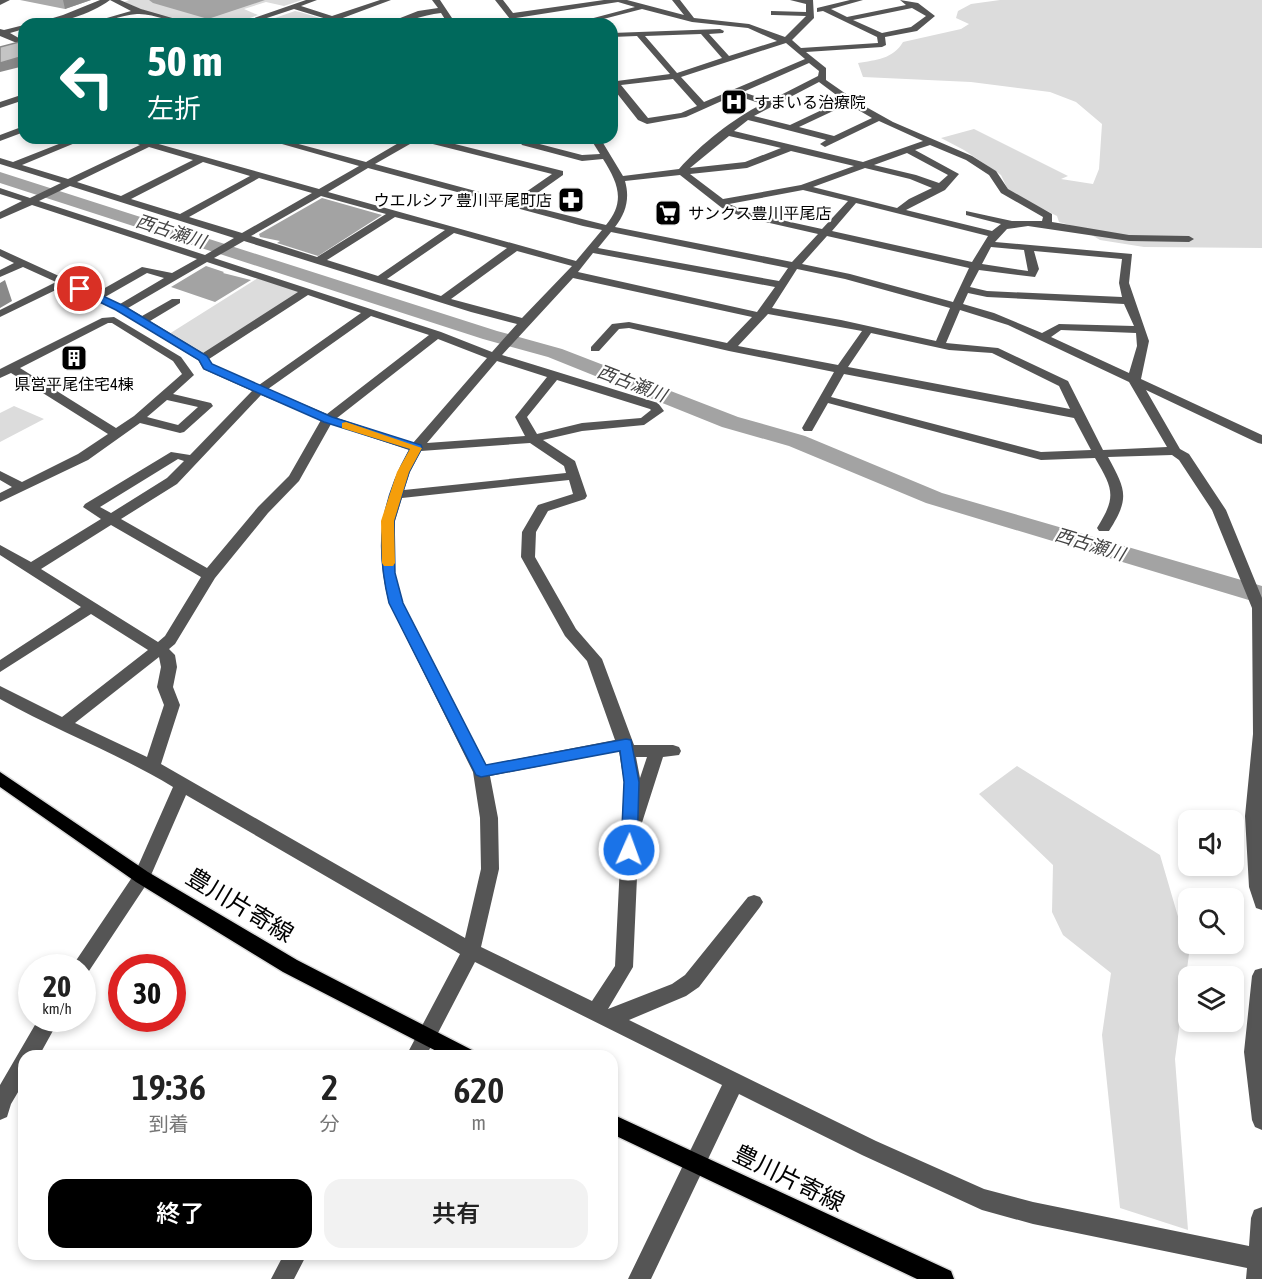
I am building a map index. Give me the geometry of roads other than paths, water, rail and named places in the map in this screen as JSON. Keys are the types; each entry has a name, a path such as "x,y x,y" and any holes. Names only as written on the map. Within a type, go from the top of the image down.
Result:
{"main road":[{"name":"豊川片寄線","path":"0,778 142,877 290,966 453,1050"},
{"name":"豊川片寄線","path":"618,1127 943,1279"}],"street":[{"path":"0,3 6,0"},
{"path":"62,18 106,0"},
{"path":"114,0 138,11 167,18"},
{"path":"258,18 313,0"},
{"path":"335,18 387,0"},
{"path":"436,0 448,18"},
{"path":"499,0 513,18"},
{"path":"511,15 619,0 669,13 698,26"},
{"path":"595,18 645,7 663,0"},
{"path":"676,0 727,59"},
{"path":"794,0 810,7 824,9 881,36 914,29 931,16 904,0"},
{"path":"824,9 858,0"},
{"path":"527,3 531,18"},
{"path":"847,19 915,5"},
{"path":"293,6 329,18"},
{"path":"774,13 810,7"},
{"path":"618,82 676,76 787,40 810,18 810,7"},
{"path":"406,18 442,10"},
{"path":"112,18 138,11"},
{"path":"655,15 669,13"},
{"path":"880,13 914,29"},
{"path":"155,18 160,16"},
{"path":"618,35 718,24 749,26 776,38 787,40 823,70 823,76 820,78 747,117 729,133 704,149 682,172"},
{"path":"655,28 698,26 754,28"},
{"path":"1,32 18,28"},
{"path":"1,32 18,41"},
{"path":"639,34 704,106"},
{"path":"800,50 882,45 881,36"},
{"path":"618,88 641,118 647,121 683,115 809,60"},
{"path":"820,78 849,100 879,118 932,141 993,173 1004,191 1048,216 1046,224"},
{"path":"734,92 770,104"},
{"path":"0,105 18,99"},
{"path":"789,129 849,100"},
{"path":"747,117 834,139"},
{"path":"817,155 823,146 834,139 879,118"},
{"path":"0,138 18,131"},
{"path":"729,133 867,165 913,177 942,188"},
{"path":"719,203 803,187 932,141"},
{"path":"13,165 67,144"},
{"path":"0,216 148,144 515,247 575,269 763,313 940,344 994,350 1064,384 1118,485 1116,508 1104,528"},
{"path":"288,144 609,229 795,265 956,305 1012,322 1262,440"},
{"path":"120,308 404,144"},
{"path":"477,144 582,158 608,156"},
{"path":"419,1050 471,951 490,869 489,818 481,771 396,603 388,573 388,521 403,472 417,448 498,353 592,250 617,218 624,195 621,179 599,144"},
{"path":"515,148 560,173 515,204"},
{"path":"621,179 747,165 789,148"},
{"path":"899,211 906,203 942,188 954,174 908,150"},
{"path":"123,199 202,159"},
{"path":"0,161 65,184 123,199 180,218 239,241 318,261 521,327"},
{"path":"682,172 719,203 747,215 977,266 1031,275 1034,269 1028,247"},
{"path":"180,218 258,175"},
{"path":"803,187 899,211 992,240 1028,247 1128,256 1124,284 1132,314 1141,330 1143,352 1133,375 1135,382 1175,451 1184,457 1219,510 1259,608 1262,734 1254,816 1258,887 1262,903"},
{"path":"0,191 34,199 498,353 654,406 658,408 658,411 644,421 582,428 533,439 417,448 328,419 207,366 203,358 120,308 0,252"},
{"path":"729,348 763,313 795,265 854,200"},
{"path":"318,261 394,213"},
{"path":"970,213 1011,224 1046,224 1131,238 1189,239"},
{"path":"940,344 964,289 992,240 1001,228 1011,224"},
{"path":"379,280 452,230"},
{"path":"443,300 515,247"},
{"path":"592,250 782,285"},
{"path":"0,274 22,263"},
{"path":"96,297 146,269 173,277"},
{"path":"0,314 64,282"},
{"path":"964,289 987,294 1128,301"},
{"path":"203,358 308,291"},
{"path":"142,321 176,301"},
{"path":"30,569 172,481 259,390 370,312"},
{"path":"0,374 106,320 114,320 177,359 188,375 138,419 117,434 69,465 0,498"},
{"path":"595,349 616,326 621,325 1080,415"},
{"path":"1044,337 1059,327 1141,330"},
{"path":"808,428 841,369 868,330"},
{"path":"62,725 171,640 209,576 263,510 294,478 328,419 437,334"},
{"path":"12,368 117,434"},
{"path":"555,374 521,417 533,439 570,464 580,496 543,508 529,532 528,557 570,632 594,659 627,748 632,782 624,967 602,1015"},
{"path":"138,419 180,429 207,406 165,396"},
{"path":"825,399 1041,456 1175,451"},
{"path":"192,459 176,454 90,507 209,576"},
{"path":"0,475 21,487"},
{"path":"395,495 574,476"},
{"path":"0,549 160,648 167,655 169,668 165,687 172,705 152,765"},
{"path":"0,668 91,606"},
{"path":"0,693 62,725 152,765 182,786 471,951 734,1082 982,1199 1259,1267 1262,1218"},
{"path":"481,771 627,748 665,751 630,832"},
{"path":"90,954 142,877 182,786"},
{"path":"602,1015 679,990 692,981 754,902"},
{"path":"1262,976 1254,1052 1262,1120"},
{"path":"31,1050 42,1032"},
{"path":"0,1104 18,1073"},
{"path":"639,1279 734,1082"},
{"path":"282,1279 293,1260"}],"waterway":[{"name":"西古瀬川","path":"0,177 490,335 555,353 730,422 797,441 934,498 1262,595"}],"place":[{"name":"すまいる治療院","path":"734,102"},
{"name":"ウエルシア 豊川平尾町店","path":"571,200"},
{"name":"サンクス豊川平尾店","path":"668,213"},
{"name":"県営平尾住宅4棟","path":"74,358"}]}
